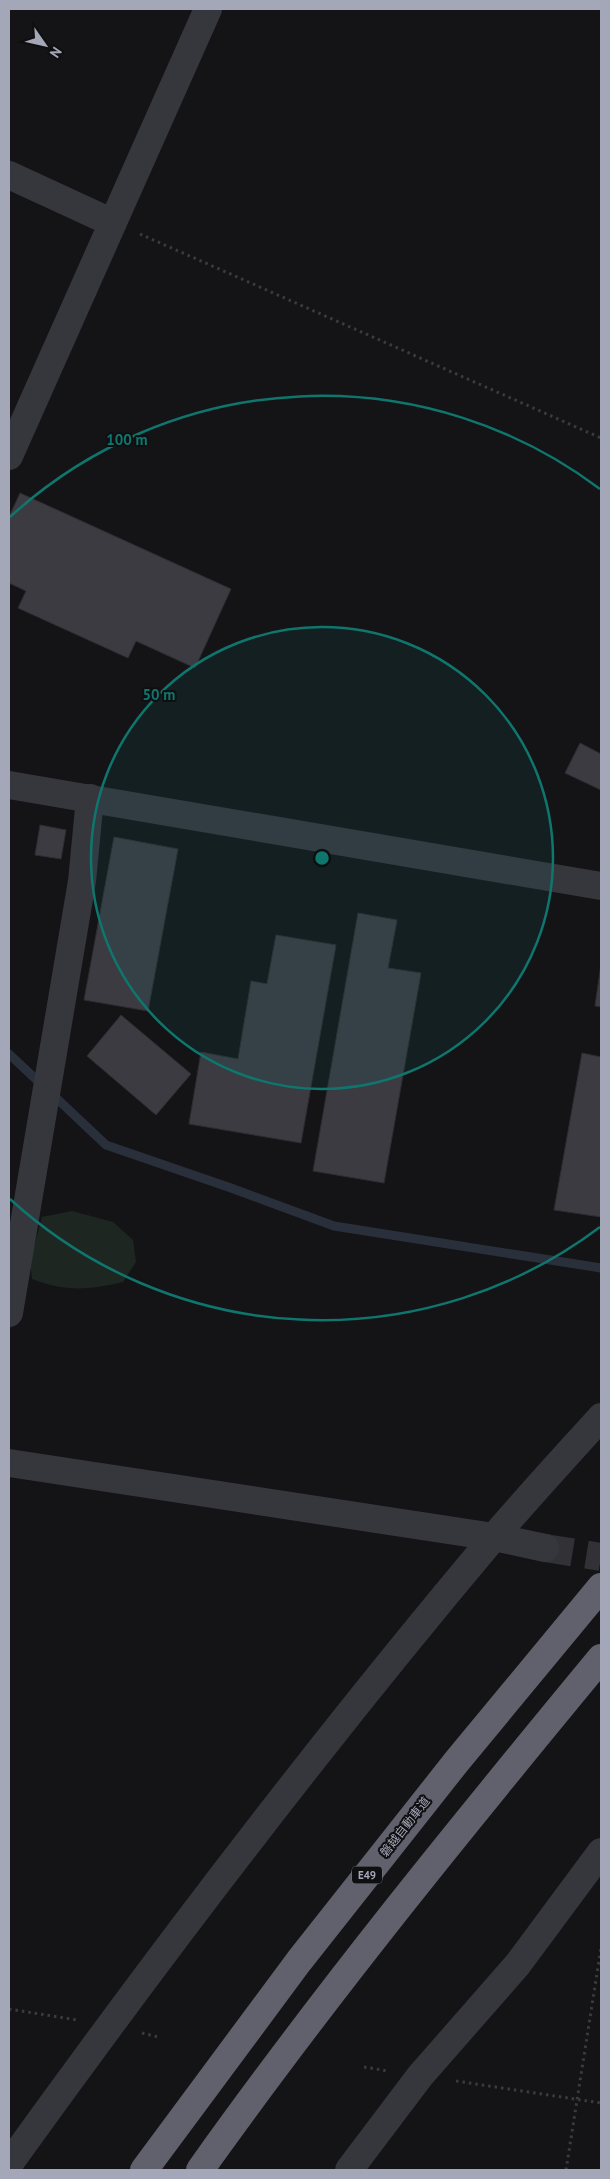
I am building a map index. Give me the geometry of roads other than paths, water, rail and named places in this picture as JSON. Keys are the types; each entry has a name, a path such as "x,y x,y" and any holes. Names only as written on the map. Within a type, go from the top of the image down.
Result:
{"highway":[{"name":"磐越自動車道","path":"144,2170 305,1953 457,1762 601,1587"},
{"path":"200,2170 342,1981 495,1786 601,1658"}],"street":[{"path":"9,456 208,9"},
{"path":"9,175 114,223"},
{"path":"9,785 601,886"},
{"path":"9,1313 12,1269 42,1117 82,880 90,798"},
{"path":"9,2164 108,2026 302,1772 494,1537 601,1417"},
{"path":"9,1463 494,1537 545,1548"},
{"path":"349,2170 420,2076 518,1964 601,1852"}],"waterway":[{"path":"9,1054 42,1085"},
{"path":"52,1094 106,1145 334,1226 601,1268"}],"tunnel":[{"path":"545,1548 601,1557"}]}
